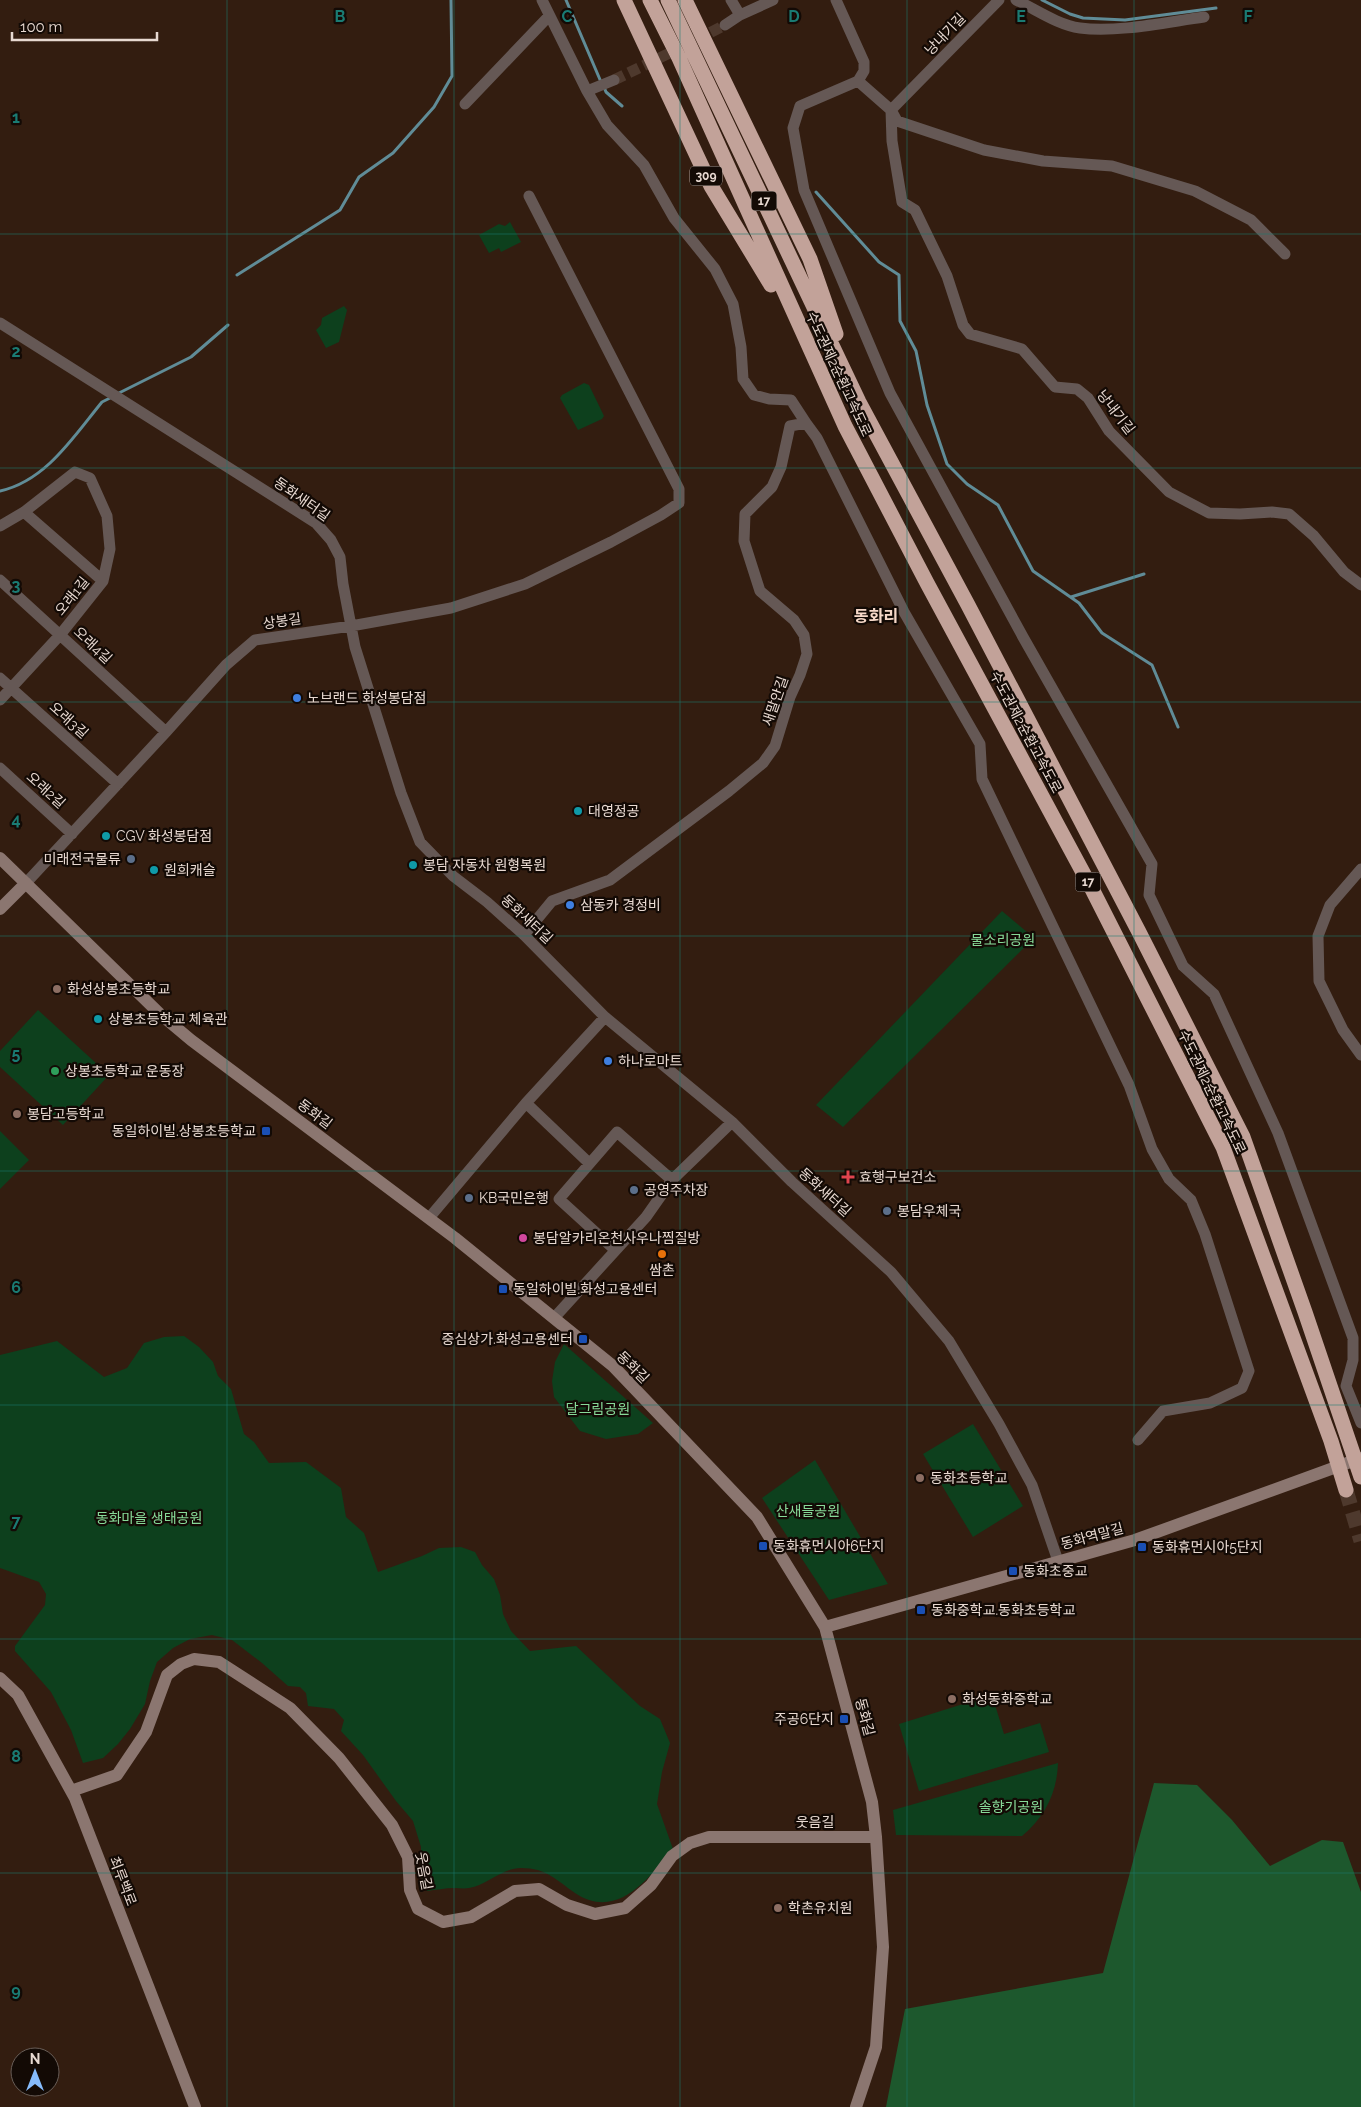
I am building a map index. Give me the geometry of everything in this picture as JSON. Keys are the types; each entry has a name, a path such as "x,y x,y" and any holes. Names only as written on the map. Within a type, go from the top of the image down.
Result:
{"highway":[{"name":"309","path":"624,0 711,186 806,342"},
{"name":"수도권제2순환고속도로","path":"650,0 679,58 845,426 927,583 1093,891 1223,1147 1331,1441 1346,1490"},
{"name":"수도권제2순환고속도로","path":"668,0 859,402 987,641 1243,1138 1361,1477"},
{"path":"685,0 810,259 859,402"}],"street":[{"path":"542,0 607,125 644,165 674,218 715,269 733,304 743,379 754,394 769,399 792,400 817,438 904,612 980,744 982,780 1129,1085 1152,1149 1169,1179 1191,1200 1205,1234 1249,1371 1242,1388 1226,1396 1210,1403 1163,1411 1138,1440"},
{"path":"731,0 740,15"},
{"path":"726,25 740,15 774,0"},
{"path":"836,0 864,62 864,71 858,81 800,106 793,128 804,190 890,393 1023,637 1152,864 1149,895 1183,966 1214,994 1274,1124 1353,1338 1353,1360 1346,1386 1361,1423"},
{"name":"낭내기길","path":"999,0 891,110 892,141 902,202 915,210 919,218 947,276 963,325 970,334 1022,349 1055,387 1077,389 1088,398 1109,431 1169,492 1209,513 1272,512 1288,514 1314,536 1344,572 1361,585"},
{"path":"1016,0 1059,21 1080,28 1123,27 1204,17"},
{"path":"465,104 549,16"},
{"path":"589,89 611,81"},
{"path":"858,81 891,110 897,121 984,150 1043,161 1112,166 1195,191 1251,220 1285,254"},
{"name":"상봉길","path":"0,909 72,834 226,664 256,640 351,626 451,608 525,584 661,515 679,503 679,489 529,196"},
{"name":"동화새터길","path":"0,323 316,523 332,540 340,557 355,647 401,793 420,842 453,876 487,902 524,935 605,1017 732,1122 792,1182 890,1272 949,1341 999,1424 1032,1485 1058,1561"},
{"name":"새말안길","path":"524,935 552,901 610,880 730,791 763,762 776,746 790,697 800,676 807,654 804,634 794,620 760,591 744,541 745,514 772,488 781,468 790,426 806,423"},
{"name":"오래1길","path":"0,526 24,512 75,472 90,478 107,516 110,549 103,582 60,635 0,700"},
{"path":"24,512 103,582"},
{"name":"오래4길","path":"0,580 166,732"},
{"name":"오래3길","path":"0,678 118,784"},
{"name":"오래2길","path":"0,768 72,834"},
{"name":"동화길","path":"0,858 160,1014 191,1040 429,1218 613,1366 757,1517 825,1627 872,1802 883,1947 876,2047 856,2107"},
{"path":"1361,869 1330,905 1318,936 1318,956 1319,981 1343,1030 1361,1055"},
{"path":"429,1218 526,1103 605,1017"},
{"path":"526,1103 589,1164"},
{"path":"554,1318 646,1217 672,1180 732,1122"},
{"path":"615,1250 559,1199 617,1132 672,1180"},
{"name":"동화역말길","path":"825,1627 1135,1540 1361,1458"},
{"name":"웃음길","path":"71,1791 117,1775 146,1732 167,1675 181,1664 194,1659 219,1662 262,1689 290,1708 340,1758 392,1825 408,1857 410,1890 418,1909 443,1922 471,1917 515,1891 539,1889 568,1905 595,1914 625,1908 651,1885 672,1856 690,1843 709,1836 876,1836"},
{"name":"최루백로","path":"0,1678 18,1695 71,1791 195,2107"}],"green space":[{"path":"510,222 521,242 501,252 499,248 489,253 479,235 499,224 505,226"},
{"path":"344,306 347,310 339,342 326,348 316,330 321,325 322,318"},
{"path":"584,383 589,385 604,416 602,419 578,430 560,398"},
{"name":"물소리공원","path":"1002,911 1034,938 843,1127 816,1105"},
{"name":"상봉초등학교 운동장","path":"38,1010 109,1075 63,1125 0,1067 0,1051"},
{"path":"0,1131 29,1160 0,1189"},
{"name":"동화마을 생태공원","path":"184,1336 199,1347 213,1362 218,1376 231,1389 244,1434 254,1442 269,1463 306,1462 341,1488 346,1517 364,1533 378,1572 439,1548 461,1547 475,1552 482,1565 494,1579 500,1595 503,1614 511,1631 530,1651 576,1646 640,1706 660,1719 670,1743 662,1772 657,1804 673,1849 653,1872 630,1893 618,1899 605,1902 590,1900 575,1893 545,1872 521,1868 508,1871 482,1884 469,1888 447,1888 427,1891 421,1875 421,1847 413,1821 363,1755 341,1731 344,1720 334,1709 308,1706 306,1693 300,1687 288,1686 232,1640 212,1635 190,1639 173,1648 157,1662 150,1681 145,1704 130,1729 103,1758 83,1763 71,1730 51,1692 15,1651 15,1646 45,1605 46,1594 39,1582 0,1568 0,1355 57,1341 104,1377 127,1368 144,1343 164,1337"},
{"name":"달그림공원","path":"564,1344 653,1423 638,1434 606,1439 580,1431 554,1397 552,1381 555,1362"},
{"path":"973,1424 1023,1506 973,1537 923,1454"},
{"name":"산새들공원","path":"815,1460 888,1584 829,1600 762,1498"},
{"path":"992,1695 1004,1734 1040,1723 1049,1752 919,1791 899,1724"},
{"name":"솔향기공원","path":"1058,1763 1055,1784 1048,1804 1037,1821 1022,1836 896,1835 893,1810"},
{"path":"1154,1783 1197,1785 1232,1820 1270,1866 1322,1840 1343,1842 1361,1892 1361,2107 886,2107 905,2009 1103,1973"}],"waterway":[{"path":"237,275 340,210 359,177 393,153 434,107 452,76 451,0"},
{"path":"566,0 601,82"},
{"path":"1042,0 1070,14 1083,18 1125,20 1216,8"},
{"path":"604,87 606,92 622,106"},
{"path":"816,192 879,262 899,275 900,321 916,351 927,405 947,464 967,484 998,505 1033,571 1079,603 1102,633 1152,665 1178,727"},
{"path":"117,394 191,357 228,325"},
{"path":"0,491 16,486 31,478 45,467 58,456 102,402 112,397"},
{"path":"1071,597 1144,574"}],"tunnel":[{"path":"696,40 725,25"},
{"path":"614,80 682,47"},
{"path":"1346,1490 1361,1541"}],"place":[{"name":"노브랜드 화성봉담점","path":"297,698"},
{"name":"대영정공","path":"578,811"},
{"name":"CGV 화성봉담점","path":"106,836"},
{"name":"미래전국물류","path":"131,859"},
{"name":"봉담 자동차 원형복원","path":"413,865"},
{"name":"원희캐슬","path":"154,870"},
{"name":"삼동카 경정비","path":"570,905"},
{"name":"화성상봉초등학교","path":"57,989"},
{"name":"상봉초등학교 체육관","path":"98,1019"},
{"name":"하나로마트","path":"608,1061"},
{"name":"상봉초등학교 운동장","path":"55,1071"},
{"name":"봉담고등학교","path":"17,1114"},
{"name":"동일하이빌.상봉초등학교","path":"266,1131"},
{"name":"효행구보건소","path":"848,1177"},
{"name":"공영주차장","path":"634,1190"},
{"name":"KB국민은행","path":"469,1198"},
{"name":"봉담우체국","path":"887,1211"},
{"name":"봉담알카리온천사우나찜질방","path":"523,1238"},
{"name":"쌈촌","path":"662,1254"},
{"name":"동일하이빌.화성고용센터","path":"503,1289"},
{"name":"중심상가.화성고용센터","path":"583,1339"},
{"name":"동화초등학교","path":"920,1478"},
{"name":"동화휴먼시아6단지","path":"763,1546"},
{"name":"동화휴먼시아5단지","path":"1142,1547"},
{"name":"동화초중교","path":"1013,1571"},
{"name":"동화중학교.동화초등학교","path":"921,1610"},
{"name":"화성동화중학교","path":"952,1699"},
{"name":"주공6단지","path":"844,1719"},
{"name":"학촌유치원","path":"778,1908"}],"district":[{"name":"동화리","path":"876,616"}]}
